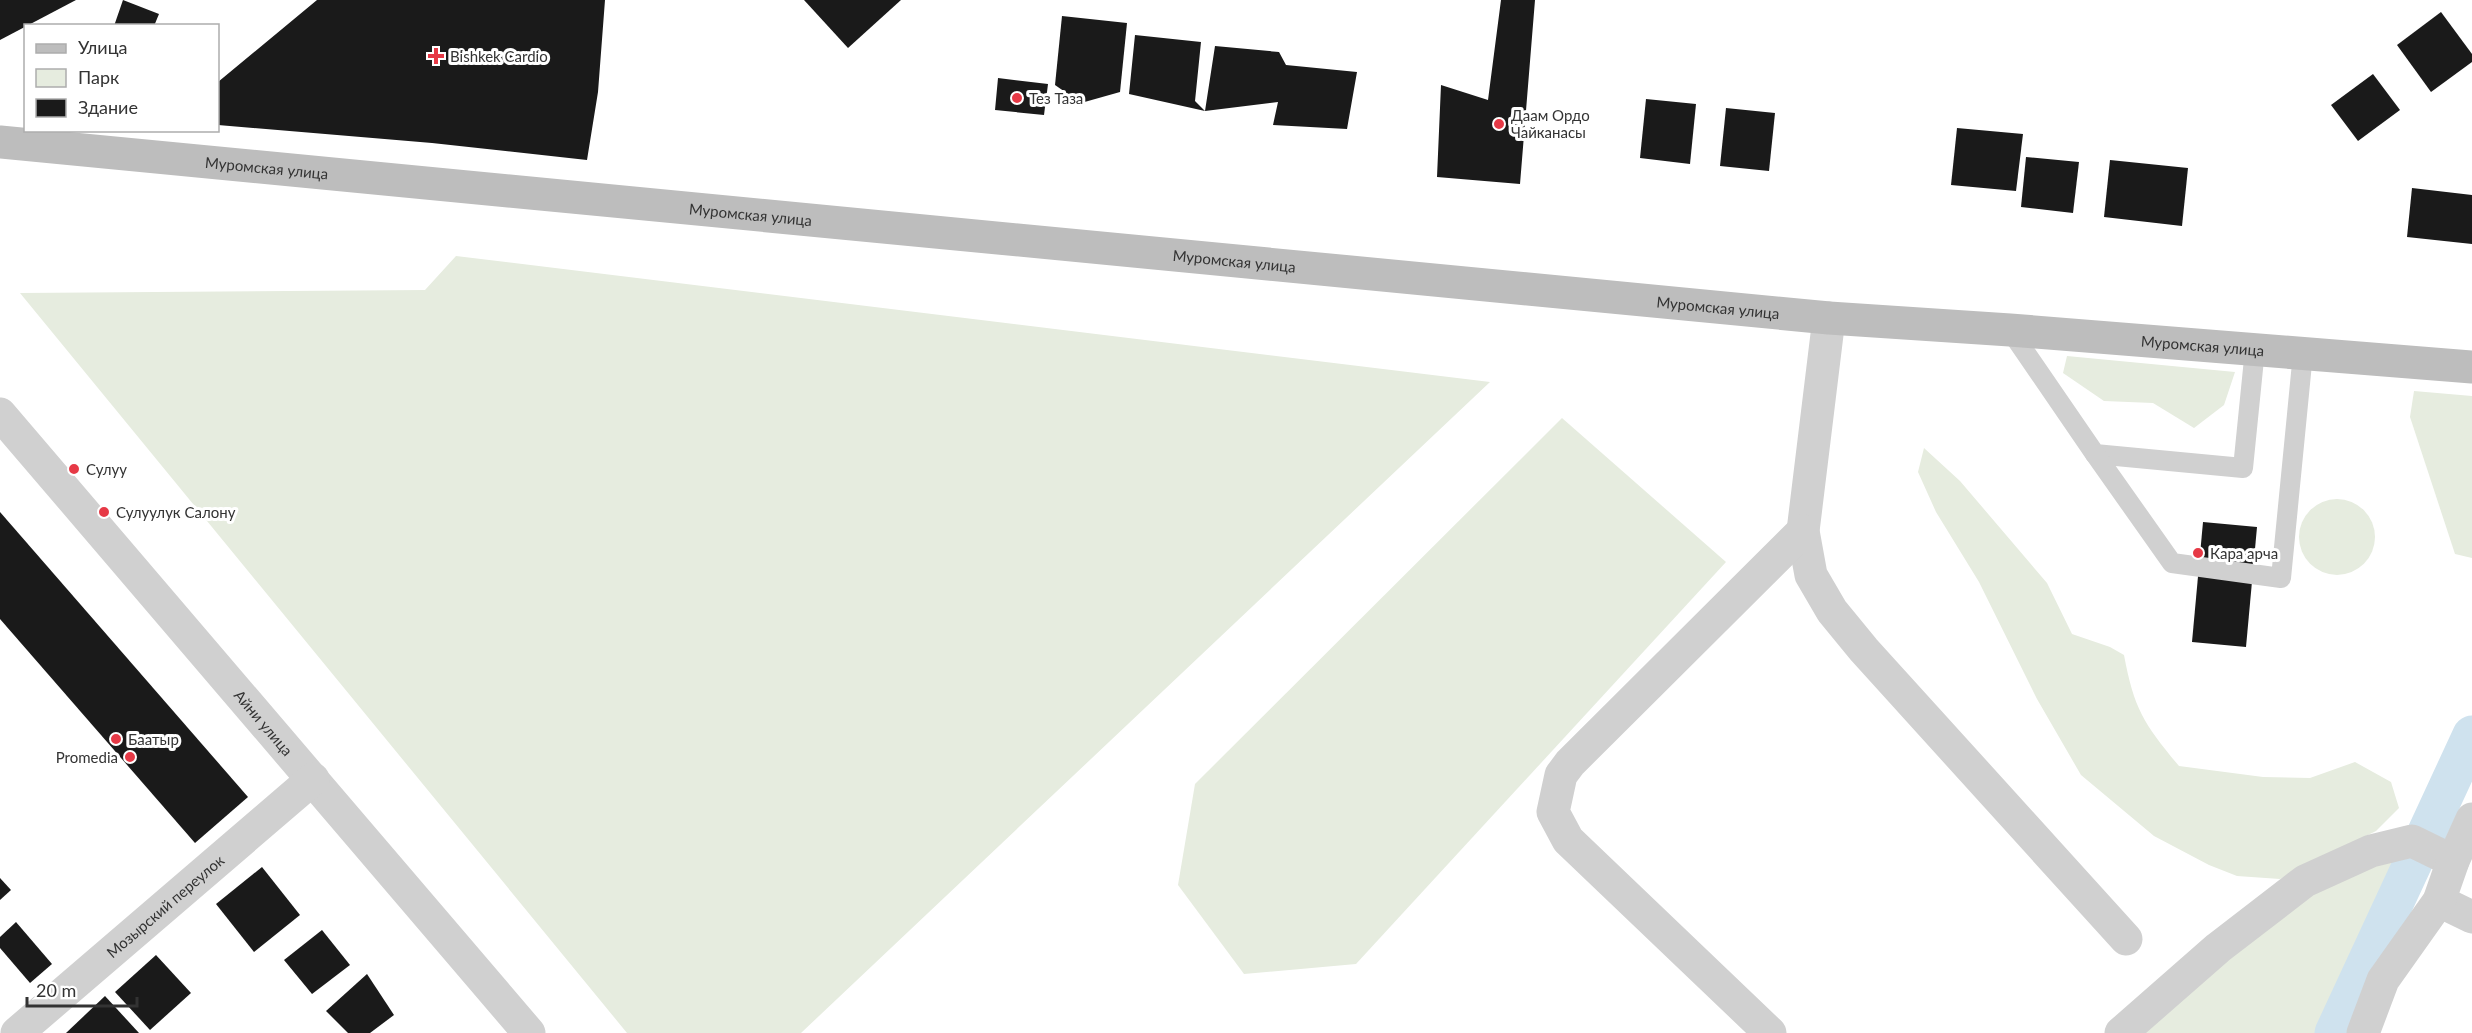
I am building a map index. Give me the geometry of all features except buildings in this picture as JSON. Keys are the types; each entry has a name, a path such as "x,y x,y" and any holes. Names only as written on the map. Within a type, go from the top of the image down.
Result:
{"main road":[{"name":"Муромская улица","path":"0,142 1829,318 2472,367"}],"street":[{"path":"1829,318 1803,531 1811,575 1832,611 1864,650 2126,939"},
{"name":"Айни улица","path":"1,417 530,1033"},
{"path":"1770,1033 1568,840 1553,812 1561,775 1570,763 1803,531"},
{"name":"Мозырский переулок","path":"17,1033 313,779"},
{"path":"2121,1033 2218,948 2305,881 2371,851 2432,851 2472,819"},
{"path":"2363,1033 2383,980 2439,901 2432,851"},
{"path":"2439,901 2472,917"}],"lane":[{"path":"2010,330 2172,563 2281,578 2303,353"},
{"path":"2095,454 2243,468 2255,349"}],"green space":[{"path":"456,256 1490,382 801,1033 627,1033 20,293 425,290"},
{"path":"2067,356 2235,372 2224,405 2194,428 2153,403 2104,401 2063,373"},
{"path":"2414,391 2472,396 2472,558 2455,554 2410,417"},
{"path":"1562,418 1726,562 1356,964 1244,974 1178,885 1195,784"},
{"path":"1924,448 1960,481 2047,583 2072,634 2110,647 2124,655 2132,689 2142,715 2157,739 2179,766 2263,777 2310,778 2355,762 2391,782 2399,808 2376,831 2280,879 2237,876 2209,865 2154,836 2081,775 2037,699 1979,582 1936,512 1918,472"},
{"path":"2345,499 2358,505 2369,516 2375,529 2373,552 2358,569 2345,575 2329,575 2316,569 2301,552 2299,529 2305,516 2322,501"},
{"path":"2408,858 2318,1033 2137,1033 2283,911 2356,870"}],"waterway":[{"path":"2334,1033 2472,735"}],"place":[{"name":"Bishkek Cardio","path":"436,56"},
{"name":"Тез Таза","path":"1017,98"},
{"name":"Даам Ордо Чайканасы","path":"1499,124"},
{"name":"Сулуу","path":"74,469"},
{"name":"Сулуулук Салону","path":"104,512"},
{"name":"Кара арча","path":"2198,553"},
{"name":"Баатыр","path":"116,739"},
{"name":"Promedia","path":"130,757"}]}
